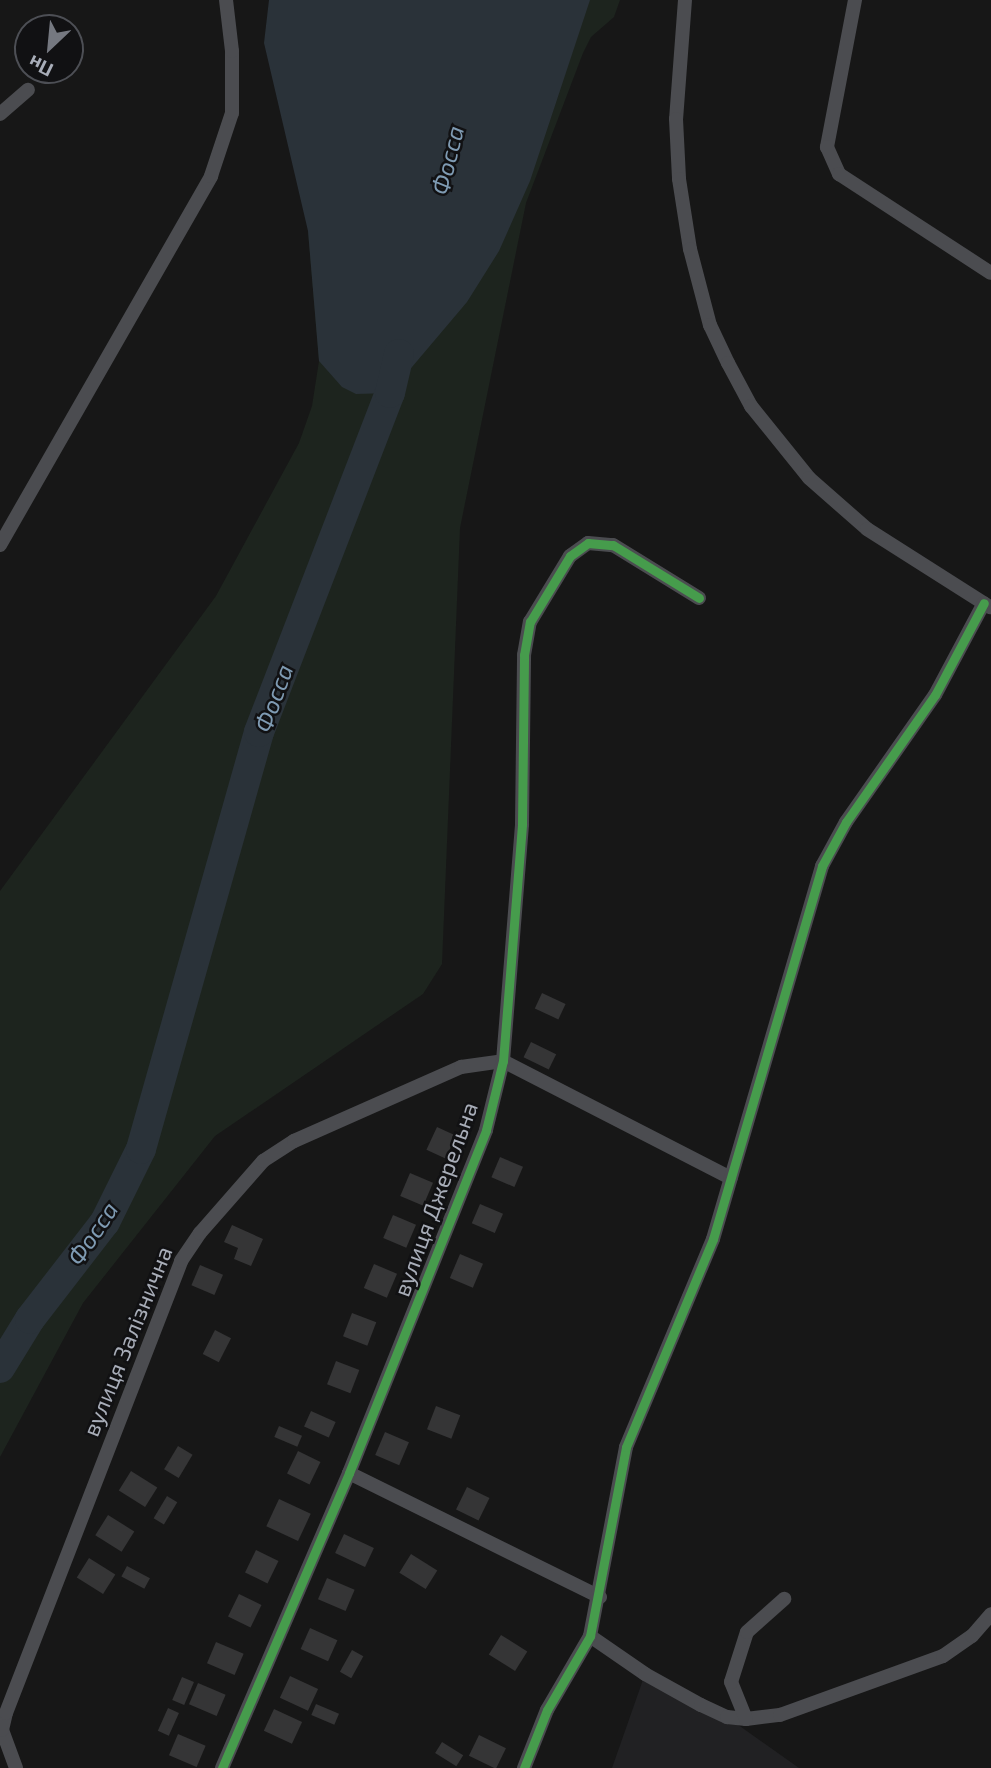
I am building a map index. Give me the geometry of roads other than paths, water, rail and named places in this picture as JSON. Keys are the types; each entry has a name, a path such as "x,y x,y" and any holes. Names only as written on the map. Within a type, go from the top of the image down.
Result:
{"street":[{"path":"0,545 211,176 232,113 232,51 226,0"},
{"path":"524,1768 558,1687 590,1636 600,1597 619,1472 632,1427 704,1262 822,866 846,822 935,695 988,606 876,536 809,478 751,406 728,363 710,325 690,249 679,179 676,119 685,0"},
{"path":"855,0 827,147 839,174 991,273"},
{"path":"0,114 28,90"},
{"name":"вулиця Джерельна","path":"222,1768 349,1473 481,1146 503,1061 522,824 524,655 530,622 570,556 588,543 613,545 699,598"},
{"path":"503,1061 731,1178"},
{"name":"вулиця Залізнична","path":"16,1768 2,1731 6,1713 189,1247 249,1173 279,1150 461,1067 503,1061"},
{"path":"349,1473 600,1597"},
{"path":"746,1719 731,1682 747,1632 784,1600"},
{"path":"590,1636 645,1674 701,1705 727,1717 746,1719 780,1715 943,1656 972,1636 991,1614"}],"water":[{"path":"269,0 590,0 530,181 499,251 467,302 390,393 356,394 342,387 319,361 308,231 264,43"}],"waterway":[{"name":"Фосса","path":"0,1368 30,1319 105,1222 141,1149 259,732 390,393 399,354"}]}
